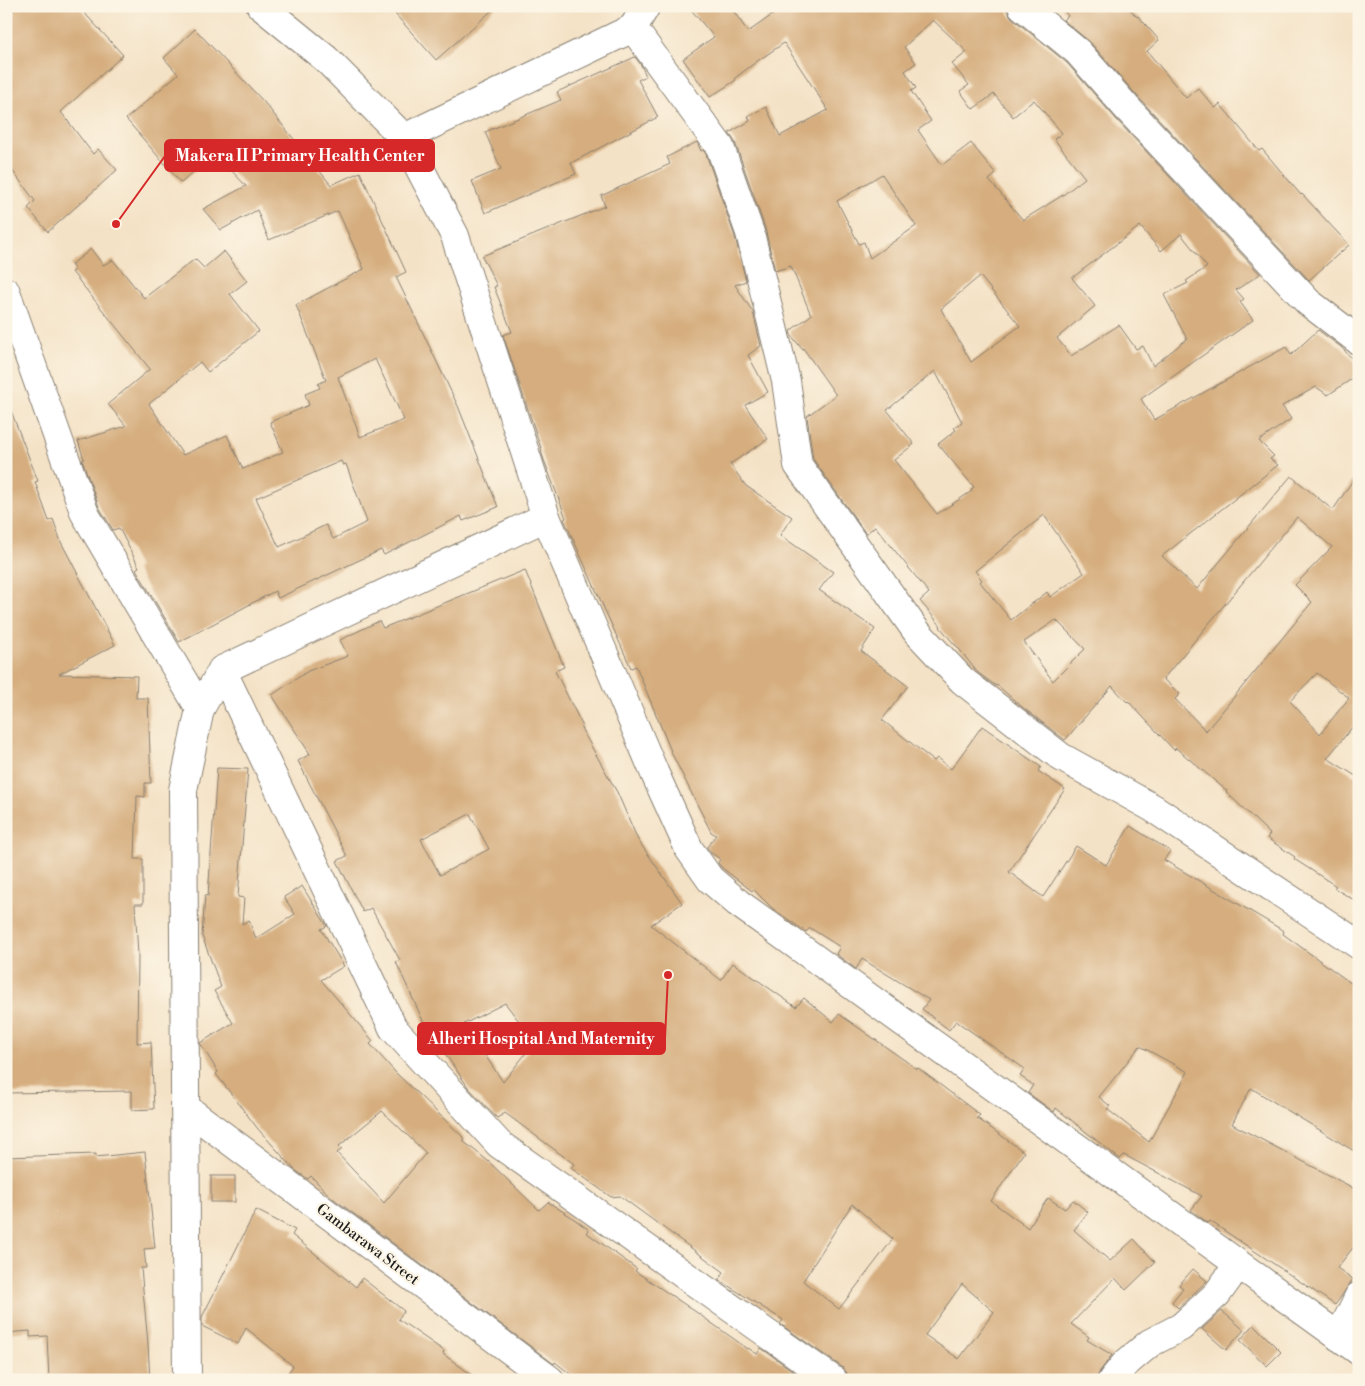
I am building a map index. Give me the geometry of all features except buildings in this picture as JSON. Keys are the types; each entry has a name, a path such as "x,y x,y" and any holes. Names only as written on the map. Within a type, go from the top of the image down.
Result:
{"street":[{"path":"261,6 326,59 404,138 455,236 546,517 655,774 690,850 710,879 746,909 1349,1344 1359,1296"},
{"path":"1022,6 1078,52 1127,108 1308,302 1359,341"},
{"path":"404,138 640,17 720,147 750,233 786,381 798,464 917,632 963,681 1061,757 1153,808 1359,945"},
{"path":"6,292 85,514 200,709"},
{"path":"187,1380 183,790 200,709 222,670 546,517"},
{"path":"222,670 394,1028 499,1144 833,1380"},
{"name":"Gambarawa Street","path":"186,1108 550,1380"},
{"path":"1112,1380 1125,1364 1150,1343 1181,1327 1217,1294 1238,1265"}],"place":[{"name":"Makera II Primary Health Center","path":"116,224"},
{"name":"Alheri Hospital And Maternity","path":"668,975"}]}
